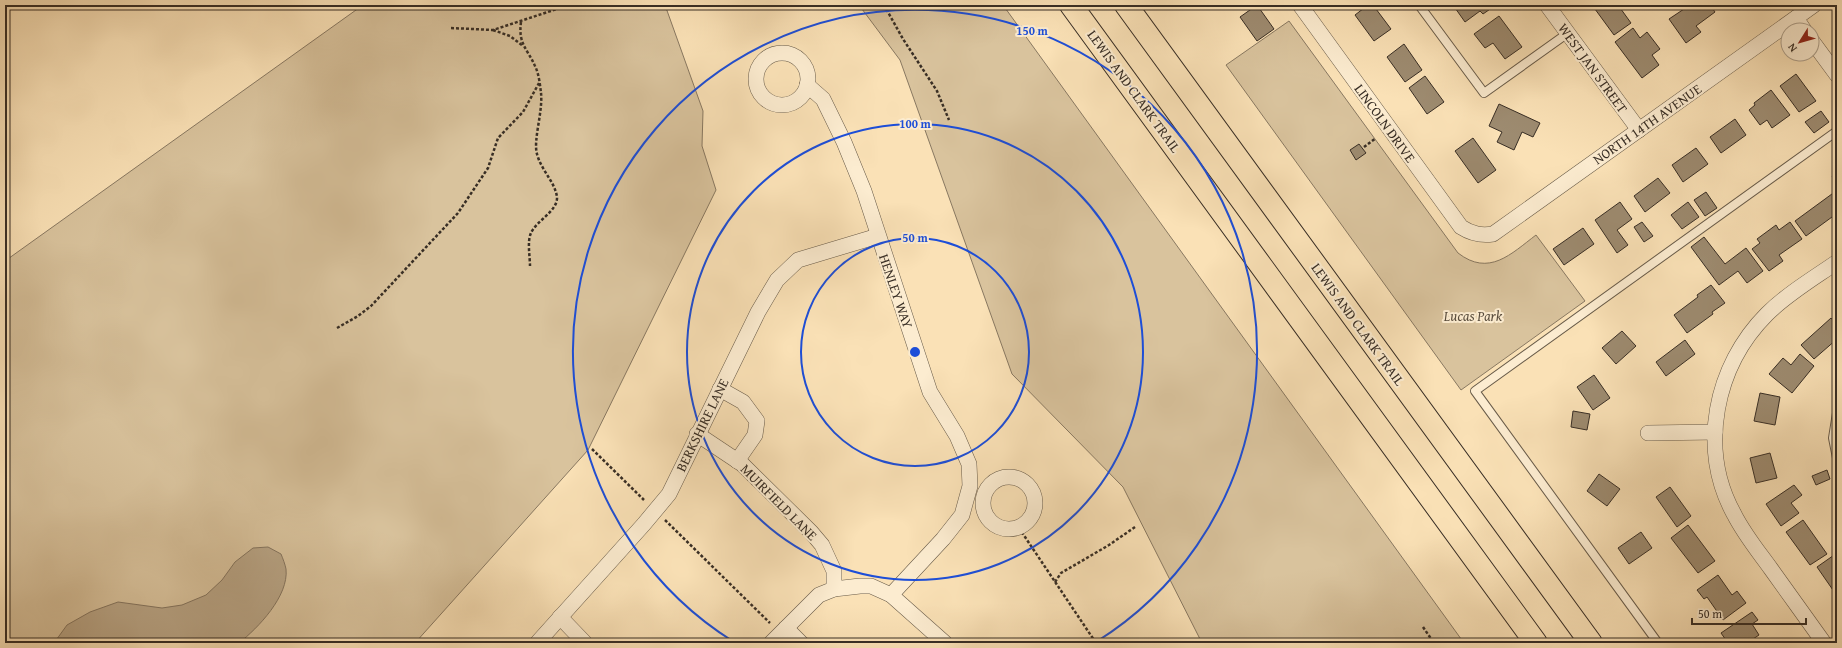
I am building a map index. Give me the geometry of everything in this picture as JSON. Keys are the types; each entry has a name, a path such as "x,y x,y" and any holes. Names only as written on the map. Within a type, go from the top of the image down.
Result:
{"highway":[{"name":"LEWIS AND CLARK TRAIL","path":"1071,5 1536,643"},
{"name":"LEWIS AND CLARK TRAIL","path":"1126,5 1591,643"}],"street":[{"name":"LINCOLN DRIVE","path":"1300,5 1462,227 1476,234"},
{"name":"WEST JAN STREET","path":"1547,5 1639,130"},
{"name":"NORTH 14TH AVENUE","path":"1801,22 1814,5"},
{"name":"NORTH 14TH AVENUE","path":"1476,234 1493,234 1639,130 1780,37"},
{"path":"1820,52 1837,75"},
{"name":"HENLEY WAY","path":"807,85 822,99 844,142 864,191 930,392 957,436 969,464 970,486 968,498 962,515 943,539 891,595"},
{"name":"BERKSHIRE LANE","path":"537,643 669,494 697,434 758,312 777,280 798,260 878,236"},
{"path":"1824,643 1748,537 1734,514 1725,494 1719,473 1715,432 1719,401 1730,366 1740,347 1767,313 1784,299 1837,262"},
{"path":"720,389 743,402 757,421 755,435 737,461"},
{"path":"1648,433 1715,432"},
{"name":"MUIRFIELD LANE","path":"697,434 737,461 788,509 822,545 834,571 834,589"},
{"path":"1012,476 1021,478 1028,484 1034,491 1036,500 1032,517 1026,524 1018,528 1010,529 1002,528 994,524 988,518 984,511 983,502 984,494 988,486 995,480 1012,476"},
{"path":"968,498 983,502"},
{"path":"801,643 779,635 820,595 834,589 871,586 891,595 945,643"},
{"path":"560,617 584,643"}],"lane":[{"path":"1419,5 1484,93 1568,33"},
{"path":"1658,643 1475,391 1837,132"},
{"path":"1837,413 1833,438 1837,458"}],"path":[{"path":"493,30 569,5"},
{"path":"884,5 911,52 936,91 950,120"},
{"path":"521,22 519,34 536,68 539,83 541,115 536,152 540,164 555,187 557,200 553,210 537,223 530,235 530,266"},
{"path":"452,28 493,30 510,36 524,46"},
{"path":"337,328 358,316 371,306 458,213 488,168 498,138 523,112 539,83"},
{"path":"1364,147 1376,138"},
{"path":"592,449 779,635"},
{"path":"1055,582 1061,574 1109,545 1135,527"},
{"path":"1018,528 1096,643"},
{"path":"1423,627 1434,643"}],"green space":[{"path":"363,5 665,5 703,111 702,146 716,190 588,450 415,643 5,643 5,261"},
{"path":"859,5 1003,5 1464,643 1204,643 1201,641 1123,487 1012,374 900,60"},
{"name":"Lucas Park","path":"1289,21 1458,253 1469,260 1480,263 1490,263 1509,255 1536,235 1585,301 1461,390 1226,65"}],"shaded area":[{"path":"268,547 281,554 284,562 286,579 283,590 263,620 247,637 239,643 54,643 67,625 90,612 118,602 162,608 182,605 206,595 222,580 235,562 253,548"}],"building":[{"path":"1257,5 1274,29 1257,41 1240,17"},
{"path":"1368,5 1373,5 1391,29 1374,41 1355,15"},
{"path":"1453,5 1496,5 1483,14 1480,11 1465,22"},
{"path":"1592,5 1618,5 1631,23 1614,35"},
{"path":"1681,5 1710,5 1715,12 1696,26 1701,32 1686,43 1669,19 1684,9"},
{"path":"1499,16 1522,47 1505,59 1493,43 1485,48 1474,34"},
{"path":"1633,28 1640,38 1647,32 1660,49 1652,55 1659,65 1642,78 1615,42"},
{"path":"1404,44 1422,70 1405,82 1387,57"},
{"path":"1796,74 1816,101 1799,112 1780,86"},
{"path":"1425,76 1444,102 1427,114 1409,88"},
{"path":"1771,90 1790,115 1772,128 1767,120 1760,125 1749,110 1755,105 1754,103"},
{"path":"1499,104 1540,123 1533,137 1522,132 1514,150 1497,142 1502,132 1489,126"},
{"path":"1821,111 1829,122 1814,133 1805,122"},
{"path":"1735,119 1746,135 1721,153 1710,137"},
{"path":"1473,138 1496,170 1478,183 1455,151"},
{"path":"1359,144 1366,153 1356,160 1350,150"},
{"path":"1696,148 1708,164 1683,182 1672,165"},
{"path":"1837,173 1837,183 1832,176"},
{"path":"1658,178 1670,193 1645,212 1634,196"},
{"path":"1836,191 1837,221 1836,222 1832,217 1806,236 1795,221"},
{"path":"1706,192 1717,208 1705,216 1694,200"},
{"path":"1620,202 1632,219 1617,230 1628,245 1617,253 1595,220"},
{"path":"1688,202 1699,217 1682,229 1671,215"},
{"path":"1642,222 1653,236 1644,242 1634,227"},
{"path":"1790,222 1802,239 1779,255 1783,261 1769,271 1752,249 1760,243 1757,239 1776,225 1779,230"},
{"path":"1583,228 1594,244 1564,265 1553,249"},
{"path":"1704,237 1725,264 1746,248 1763,271 1747,283 1738,271 1719,285 1691,247"},
{"path":"1711,285 1725,303 1687,333 1674,315"},
{"path":"1831,318 1837,325 1837,339 1814,359 1801,345"},
{"path":"1622,331 1636,346 1616,364 1602,348"},
{"path":"1685,340 1695,354 1666,376 1656,362"},
{"path":"1800,354 1814,366 1792,393 1769,374 1783,358 1791,365"},
{"path":"1594,375 1610,398 1593,410 1577,387"},
{"path":"1760,393 1780,397 1775,425 1754,421"},
{"path":"1573,411 1590,414 1587,430 1571,427"},
{"path":"1770,453 1777,478 1756,483 1750,458"},
{"path":"1827,470 1830,479 1816,485 1812,476"},
{"path":"1599,474 1620,489 1607,506 1587,491"},
{"path":"1794,485 1802,495 1791,503 1799,513 1781,526 1766,504"},
{"path":"1670,487 1691,516 1677,527 1656,497"},
{"path":"1803,520 1827,554 1810,565 1786,532"},
{"path":"1688,525 1715,561 1698,573 1671,538"},
{"path":"1641,532 1652,548 1629,564 1618,548"},
{"path":"1837,553 1837,592 1835,593 1817,567"},
{"path":"1718,575 1732,595 1737,591 1746,603 1723,620 1707,597 1704,599 1697,590"},
{"path":"1752,612 1758,620 1752,624 1759,635 1747,643 1728,643 1721,633"}]}
